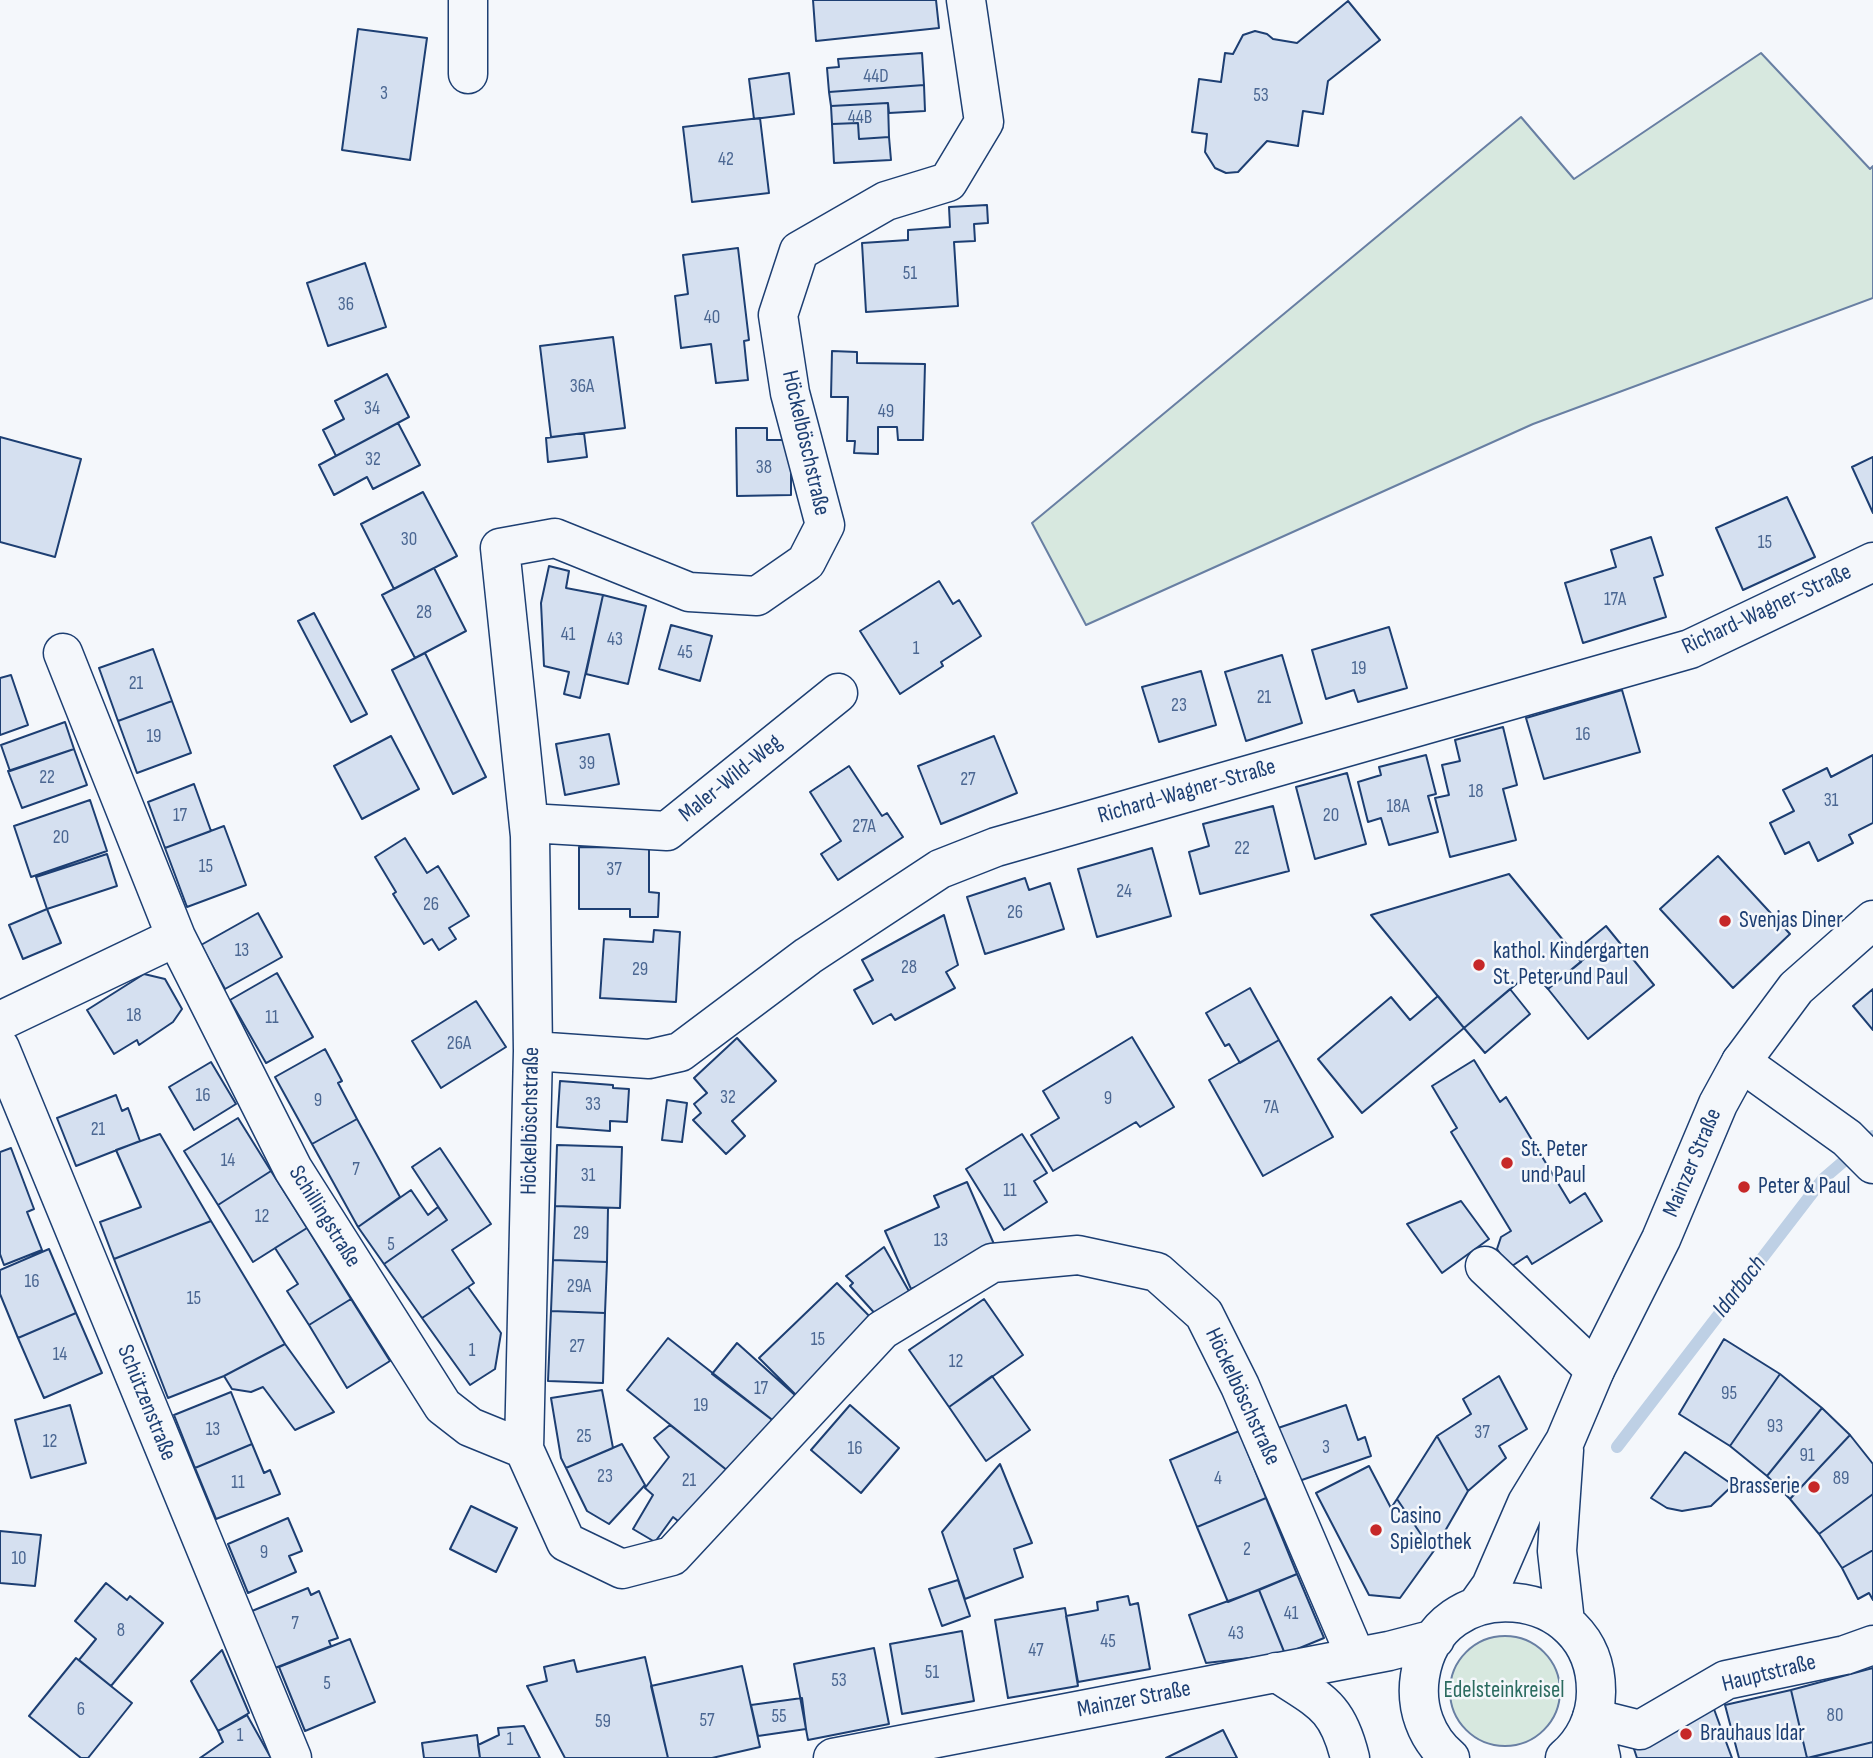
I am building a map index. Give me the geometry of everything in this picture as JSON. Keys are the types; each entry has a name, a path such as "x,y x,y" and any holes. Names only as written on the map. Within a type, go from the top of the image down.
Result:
{"street":[{"path":"468,0 468,74"},
{"name":"Höckelböschstraße","path":"966,0 984,121 948,182 886,201 799,251 778,315 790,393 825,525 806,562 757,596 689,592 555,538 500,548 529,823 533,1051 524,1449 566,1542 622,1569 672,1556 883,1330 992,1263 1078,1255 1157,1272 1204,1314 1240,1386 1356,1657"},
{"name":"Richard-Wagner-Straße","path":"533,1051 649,1059 680,1052 808,957 940,869 996,847 1690,649 1873,562"},
{"name":"Schillingstraße","path":"63,653 176,937 293,1169 443,1406 470,1427 524,1449"},
{"name":"Maler-Wild-Weg","path":"529,823 667,831 838,693"},
{"name":"Mainzer Straße","path":"1476,1607 1490,1586 1527,1503 1565,1441 1595,1370 1661,1239 1718,1104 1741,1062 1796,988 1873,920"},
{"path":"0,1021 176,937"},
{"name":"Schützenstraße","path":"0,1048 292,1758"},
{"path":"1741,1062 1860,1151"},
{"path":"1485,1266 1595,1370"},
{"name":"Mainzer Straße","path":"1565,1441 1557,1551 1565,1622"},
{"path":"1450,1758 1432,1739 1419,1699 1422,1668 1435,1639 1449,1623 1476,1607 1517,1601 1548,1610 1565,1622 1579,1637 1593,1665 1596,1697 1592,1718 1578,1746 1565,1758"},
{"name":"Mainzer Straße","path":"833,1758 1356,1657 1435,1639"},
{"name":"Hauptstraße","path":"1592,1718 1640,1730 1726,1680 1845,1655 1873,1645"},
{"path":"1276,1672 1328,1706 1344,1734 1350,1758"},
{"path":"1592,1718 1601,1758"}],"green space":[{"path":"1761,53 1870,169 1873,166 1873,298 1533,424 1086,625 1032,523 1521,117 1574,179"},
{"name":"Edelsteinkreisel","path":"1505,1636 1526,1640 1544,1652 1556,1670 1560,1691 1556,1712 1544,1730 1526,1742 1505,1746 1484,1742 1466,1730 1454,1712 1450,1691 1454,1670 1466,1652 1484,1640"}],"building":[{"path":"813,0 936,0 939,28 816,41"},
{"path":"1348,1 1380,40 1328,81 1323,114 1303,111 1298,146 1267,141 1238,172 1226,173 1215,168 1205,152 1207,134 1192,132 1199,79 1221,82 1225,53 1233,54 1243,35 1255,31 1267,34 1273,39 1297,43"},
{"path":"358,29 427,38 410,160 342,150"},
{"path":"922,53 924,85 829,92 827,68 839,67 838,59"},
{"path":"789,73 794,114 754,119 749,79"},
{"path":"924,85 925,111 889,113 888,103 831,106 829,92"},
{"path":"888,103 889,137 859,139 858,123 832,124 831,106"},
{"path":"760,118 769,193 692,202 683,127"},
{"path":"858,123 859,139 889,137 891,160 834,163 832,124"},
{"path":"987,205 988,223 974,224 975,241 954,242 958,306 866,312 862,243 908,240 908,230 950,227 949,207"},
{"path":"738,248 749,340 744,341 748,380 716,383 711,344 681,348 675,296 688,294 683,255"},
{"path":"365,263 386,327 328,346 307,283"},
{"path":"613,337 625,428 551,437 540,346"},
{"path":"832,351 857,352 857,363 925,364 923,440 898,440 897,427 878,427 878,454 854,453 855,441 847,441 848,397 831,397"},
{"path":"387,374 409,417 336,456 323,430 344,419 335,401"},
{"path":"398,423 420,465 373,489 367,477 334,495 319,465"},
{"path":"736,428 767,428 767,440 791,440 791,495 737,496"},
{"path":"584,433 587,457 548,462 546,438"},
{"path":"0,437 81,459 55,557 0,542"},
{"path":"1873,457 1873,513 1852,467"},
{"path":"423,492 457,556 394,589 361,524"},
{"path":"1787,497 1815,557 1743,590 1716,528"},
{"path":"1651,537 1663,575 1654,578 1666,617 1583,643 1565,583 1616,567 1611,550"},
{"path":"549,566 569,571 566,588 603,595 580,698 564,694 569,672 544,666 541,603"},
{"path":"434,568 466,631 415,658 382,595"},
{"path":"939,581 953,604 959,600 981,636 941,662 943,666 900,694 860,631"},
{"path":"603,595 646,606 628,684 586,674"},
{"path":"314,613 367,714 351,722 298,621"},
{"path":"671,625 712,636 700,681 659,669"},
{"path":"1389,627 1407,688 1358,702 1354,690 1326,699 1312,650"},
{"path":"153,649 172,701 118,721 99,668"},
{"path":"425,653 486,777 453,794 392,670"},
{"path":"1282,655 1302,723 1246,741 1225,672"},
{"path":"1201,671 1216,725 1159,742 1142,687"},
{"path":"11,675 28,725 0,735 0,678"},
{"path":"1622,690 1640,752 1544,779 1526,718"},
{"path":"172,701 191,753 137,773 118,721"},
{"path":"65,722 74,749 10,771 1,745"},
{"path":"1503,727 1517,785 1503,789 1516,840 1450,857 1435,798 1449,795 1442,765 1460,761 1455,740"},
{"path":"609,734 619,784 565,795 556,744"},
{"path":"391,736 419,789 362,819 334,766"},
{"path":"994,736 1017,793 941,824 918,766"},
{"path":"74,749 87,785 22,808 8,771"},
{"path":"1426,755 1436,794 1428,796 1438,832 1389,845 1381,818 1368,822 1358,782 1381,775 1379,767"},
{"path":"1873,755 1873,823 1849,835 1853,843 1818,861 1809,842 1785,854 1770,823 1794,811 1783,790 1827,768 1831,777"},
{"path":"849,766 882,816 887,813 903,837 838,880 821,854 841,841 810,792"},
{"path":"1347,773 1366,844 1315,859 1296,787"},
{"path":"194,784 211,831 165,848 148,802"},
{"path":"90,800 107,851 31,877 14,826"},
{"path":"1273,806 1289,871 1200,894 1189,852 1209,846 1203,824"},
{"path":"224,826 246,885 187,907 165,848"},
{"path":"405,838 427,873 438,866 469,916 449,928 456,939 439,950 432,939 424,944 393,894 396,892 375,857"},
{"path":"579,847 649,848 649,892 659,893 658,917 630,917 630,909 579,909"},
{"path":"1152,848 1171,916 1097,937 1078,869"},
{"path":"107,854 117,886 47,909 36,877"},
{"name":"Svenjas Diner","path":"1718,856 1790,934 1733,988 1660,909"},
{"path":"1509,874 1581,962 1548,989 1532,971 1464,1028 1371,915"},
{"path":"1025,878 1029,890 1050,883 1064,929 985,954 967,897"},
{"path":"47,909 61,943 23,959 9,925"},
{"path":"258,913 282,957 225,989 201,945"},
{"path":"944,915 958,965 946,972 955,988 895,1020 891,1014 873,1024 854,990 873,980 862,960"},
{"path":"1606,926 1654,985 1588,1039 1548,989 1590,954 1583,945"},
{"path":"654,930 680,932 676,1002 600,998 604,939 653,942"},
{"path":"277,973 313,1037 266,1063 230,1000"},
{"path":"144,974 165,979 182,1009 173,1022 139,1045 137,1040 114,1054 87,1010"},
{"path":"1250,988 1279,1040 1240,1063 1229,1044 1225,1046 1206,1013"},
{"path":"1510,989 1530,1014 1485,1053 1464,1028"},
{"path":"1873,989 1873,1030 1853,1006"},
{"path":"1438,996 1464,1028 1362,1113 1318,1059 1391,997 1410,1020"},
{"path":"476,1001 506,1047 441,1088 412,1041"},
{"path":"1132,1037 1174,1107 1140,1127 1136,1122 1053,1171 1031,1135 1059,1118 1043,1091"},
{"path":"737,1038 776,1081 732,1121 745,1136 726,1154 693,1120 701,1113 694,1104 707,1093 694,1078"},
{"path":"1279,1040 1333,1137 1263,1176 1209,1080"},
{"path":"325,1049 342,1081 338,1083 357,1119 312,1144 275,1077"},
{"name":"St. Peter und Paul","path":"1474,1060 1500,1102 1506,1097 1570,1203 1585,1193 1602,1221 1532,1264 1527,1256 1509,1268 1497,1249 1501,1237 1511,1231 1451,1132 1457,1128 1432,1086"},
{"path":"211,1062 236,1104 194,1130 169,1087"},
{"path":"560,1081 613,1085 613,1088 629,1089 627,1122 610,1121 610,1131 557,1127"},
{"path":"116,1095 122,1111 128,1108 140,1141 76,1166 57,1118"},
{"path":"667,1100 687,1103 682,1142 662,1140"},
{"path":"238,1118 271,1171 218,1205 184,1151"},
{"path":"357,1119 400,1197 358,1227 312,1144"},
{"path":"160,1134 211,1221 114,1259 100,1222 141,1207 116,1150"},
{"path":"1022,1134 1047,1173 1034,1181 1047,1202 1004,1230 966,1169"},
{"path":"557,1145 622,1147 620,1208 555,1206"},
{"path":"11,1148 34,1209 27,1212 42,1250 4,1265 0,1254 0,1152"},
{"path":"440,1148 491,1224 452,1250 474,1283 422,1318 384,1264 447,1220 412,1167"},
{"path":"271,1171 307,1228 253,1262 218,1205"},
{"path":"967,1182 997,1251 911,1289 885,1231 939,1207 934,1196"},
{"path":"411,1190 428,1215 438,1207 447,1220 384,1264 358,1227"},
{"path":"1461,1201 1489,1239 1442,1273 1407,1224"},
{"path":"555,1206 608,1208 607,1262 553,1260"},
{"path":"211,1221 285,1344 224,1376 168,1398 114,1259"},
{"path":"307,1228 351,1299 309,1325 287,1291 298,1284 275,1248"},
{"path":"884,1247 910,1293 879,1318 850,1286 853,1283 846,1276"},
{"path":"49,1249 76,1313 18,1338 0,1294 0,1270"},
{"path":"553,1260 607,1262 605,1313 551,1311"},
{"path":"837,1283 876,1323 799,1398 759,1358"},
{"path":"468,1287 501,1333 495,1369 470,1385 422,1318"},
{"path":"351,1299 390,1361 347,1388 309,1325"},
{"path":"984,1299 1023,1355 949,1407 909,1350"},
{"path":"551,1311 605,1313 603,1383 548,1381"},
{"path":"76,1313 102,1373 44,1398 18,1338"},
{"path":"668,1338 775,1422 733,1475 627,1390"},
{"path":"1724,1339 1780,1374 1730,1446 1679,1414"},
{"path":"737,1343 806,1405 784,1429 712,1374"},
{"path":"285,1344 334,1412 295,1430 263,1387 251,1392 232,1389 224,1376"},
{"path":"1780,1374 1822,1408 1767,1476 1730,1446"},
{"path":"992,1376 1030,1430 986,1461 949,1407"},
{"path":"1499,1376 1527,1429 1499,1446 1506,1458 1468,1491 1437,1436 1471,1414 1463,1399"},
{"path":"602,1390 613,1448 566,1468 561,1458 551,1398"},
{"path":"231,1392 252,1444 195,1468 174,1415"},
{"path":"70,1405 86,1463 31,1478 15,1420"},
{"path":"850,1405 899,1448 861,1493 811,1450"},
{"path":"1346,1405 1358,1440 1365,1437 1371,1456 1296,1482 1278,1428"},
{"path":"1822,1408 1850,1435 1790,1499 1767,1476"},
{"path":"670,1425 733,1475 687,1528 673,1517 655,1542 633,1529 653,1495 645,1488 669,1457 654,1438"},
{"path":"1239,1431 1266,1498 1197,1527 1170,1460"},
{"path":"1850,1435 1873,1464 1873,1494 1819,1534 1790,1499"},
{"path":"1437,1436 1468,1491 1433,1552 1397,1499"},
{"path":"252,1444 264,1473 270,1470 280,1494 216,1519 195,1468"},
{"path":"622,1444 645,1485 609,1524 587,1511 566,1468"},
{"path":"1685,1452 1733,1485 1711,1506 1682,1511 1667,1508 1651,1498"},
{"path":"1000,1464 1032,1543 1014,1549 1023,1577 965,1599 942,1532"},
{"name":"Casino Spielothek","path":"1369,1466 1391,1508 1397,1499 1433,1552 1400,1598 1369,1595 1316,1493"},
{"path":"1873,1494 1873,1550 1842,1568 1819,1534"},
{"path":"1266,1498 1297,1574 1228,1602 1197,1527"},
{"path":"471,1506 517,1528 496,1572 450,1549"},
{"path":"288,1518 302,1551 289,1556 296,1572 248,1593 228,1544"},
{"path":"0,1531 41,1535 35,1586 0,1583"},
{"path":"1873,1550 1873,1600 1869,1593 1858,1599 1842,1568"},
{"path":"1297,1574 1324,1638 1285,1654 1259,1590"},
{"path":"958,1580 970,1616 942,1626 929,1589"},
{"path":"106,1583 127,1600 130,1596 163,1623 111,1686 79,1660 96,1639 75,1621"},
{"path":"308,1588 311,1595 319,1591 338,1638 329,1641 331,1646 275,1668 252,1611"},
{"path":"1259,1590 1285,1654 1206,1663 1189,1615"},
{"path":"1128,1596 1130,1605 1138,1603 1150,1669 1078,1682 1066,1616 1098,1610 1097,1602"},
{"path":"1065,1608 1078,1686 1008,1698 995,1620"},
{"path":"962,1631 974,1701 902,1714 890,1644"},
{"path":"350,1639 375,1702 305,1731 279,1667"},
{"path":"874,1648 889,1724 808,1740 794,1664"},
{"path":"222,1650 249,1713 218,1731 191,1681"},
{"path":"645,1657 668,1758 565,1758 527,1686 547,1681 544,1667 574,1660 577,1672"},
{"path":"76,1658 132,1703 88,1758 81,1758 29,1716"},
{"path":"742,1666 760,1747 712,1758 668,1758 651,1686"},
{"path":"1873,1668 1873,1742 1807,1758 1791,1690"},
{"path":"1791,1690 1807,1758 1739,1758 1725,1705"},
{"path":"802,1698 806,1729 758,1736 751,1705"},
{"path":"1711,1701 1732,1758 1637,1758 1632,1743"},
{"path":"247,1715 271,1758 200,1758 223,1742 218,1731"},
{"path":"524,1726 540,1758 480,1758 478,1745 499,1735 498,1728"},
{"path":"1223,1730 1237,1758 1166,1758"},
{"path":"477,1735 480,1758 424,1758 422,1743"},
{"path":"1873,1742 1873,1758 1809,1758"}],"waterway":[{"name":"Idarbach","path":"1617,1447 1823,1179 1873,1136"}],"place":[{"name":"Svenjas Diner","path":"1725,921"},
{"name":"kathol. Kindergarten St. Peter und Paul","path":"1479,965"},
{"name":"St. Peter und Paul","path":"1507,1163"},
{"name":"Peter & Paul","path":"1744,1187"},
{"name":"Brasserie","path":"1814,1487"},
{"name":"Casino Spielothek","path":"1376,1530"},
{"name":"Brauhaus Idar","path":"1686,1734"}]}
